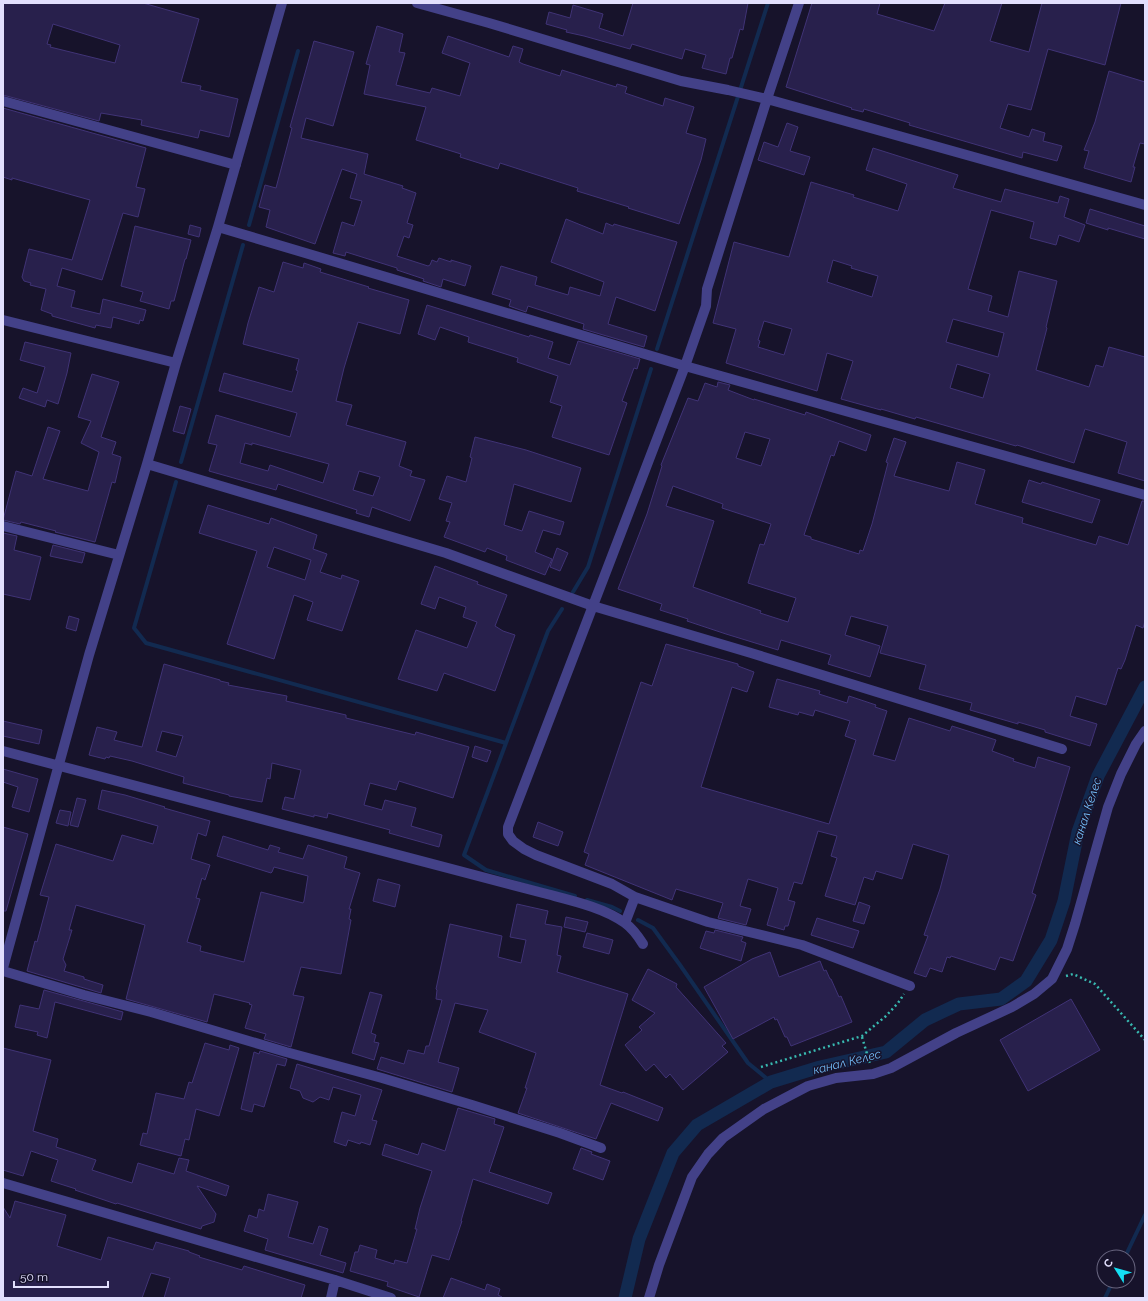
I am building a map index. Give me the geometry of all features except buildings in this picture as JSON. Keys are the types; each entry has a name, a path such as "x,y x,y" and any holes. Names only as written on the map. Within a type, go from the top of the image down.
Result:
{"street":[{"path":"282,3 218,227 176,362 58,766 3,969 84,995 151,1012 286,1052 382,1078 560,1133 601,1148"},
{"path":"417,3 489,23 681,81 767,99 1145,205"},
{"path":"799,3 707,290 706,306 685,366 508,827 508,834 513,841 536,856 612,884 635,897 708,922 802,945 910,986"},
{"path":"3,101 236,165"},
{"path":"218,227 685,366 1145,495"},
{"path":"3,320 176,362"},
{"path":"147,464 446,553 593,606 1062,749"},
{"path":"3,526 119,555"},
{"path":"649,1298 659,1265 692,1177 708,1154 723,1138 764,1109 808,1086 836,1078 873,1074 890,1068 956,1033 1012,1007 1034,994 1052,979 1067,949 1108,807 1121,774 1145,730"},
{"path":"3,751 597,908 625,923 635,932 644,944"},
{"path":"625,923 635,897"},
{"path":"3,1183 335,1280 391,1298"},
{"path":"331,1298 335,1280"}],"path":[{"path":"1052,979 1073,974 1095,984 1145,1040"},
{"path":"761,1067 862,1036 886,1016 898,1003 910,986"},
{"path":"862,1036 873,1074"}],"waterway":[{"path":"657,349 768,3"},
{"path":"249,225 298,51"},
{"path":"181,462 243,245"},
{"path":"573,592 588,567 651,369"},
{"path":"176,482 134,628 146,643 506,743"},
{"path":"562,609 548,631 464,855 486,870 575,896"},
{"name":"канал Келес","path":"625,1298 639,1239 673,1153 697,1125 771,1082 820,1067 886,1052 925,1020 959,1004 1001,999 1026,981 1051,940 1064,901 1078,832 1098,776 1145,687"},
{"path":"587,900 612,907 620,911"},
{"path":"638,920 653,928 748,1063 771,1082"},
{"path":"1129,1249 1145,1215"},
{"path":"1105,1298 1109,1289"}]}
